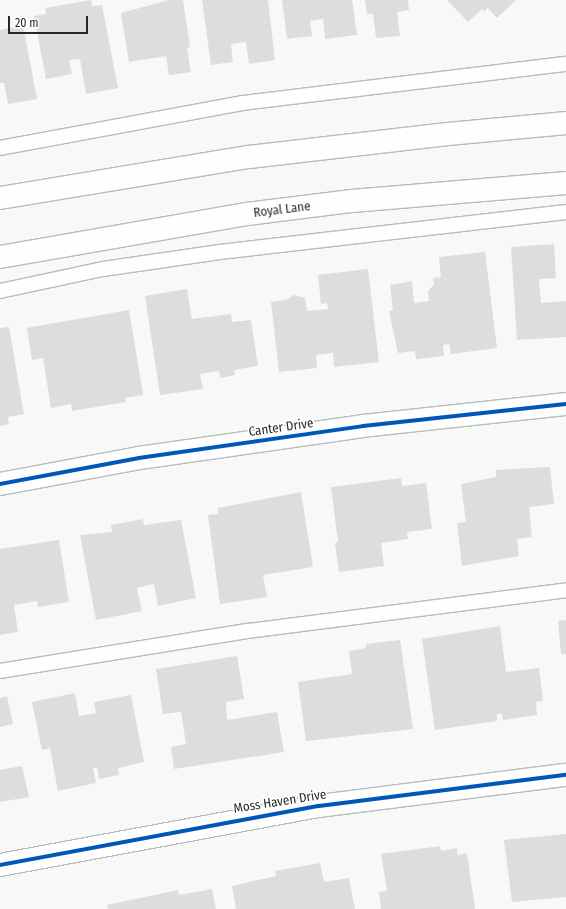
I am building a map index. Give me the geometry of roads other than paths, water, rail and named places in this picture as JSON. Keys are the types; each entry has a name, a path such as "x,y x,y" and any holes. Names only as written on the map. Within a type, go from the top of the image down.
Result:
{"street":[{"path":"0,198 250,157 448,134 566,124"},
{"name":"Royal Lane","path":"0,257 247,214 352,201 566,183"},
{"name":"Canter Drive","path":"0,484 138,458 363,426 566,404"},
{"name":"Moss Haven Drive","path":"0,865 319,806 566,775"}],"lane":[{"path":"0,148 242,103 566,64"},
{"path":"0,291 103,269 220,252 566,212"},
{"path":"0,671 248,631 566,590"}]}
